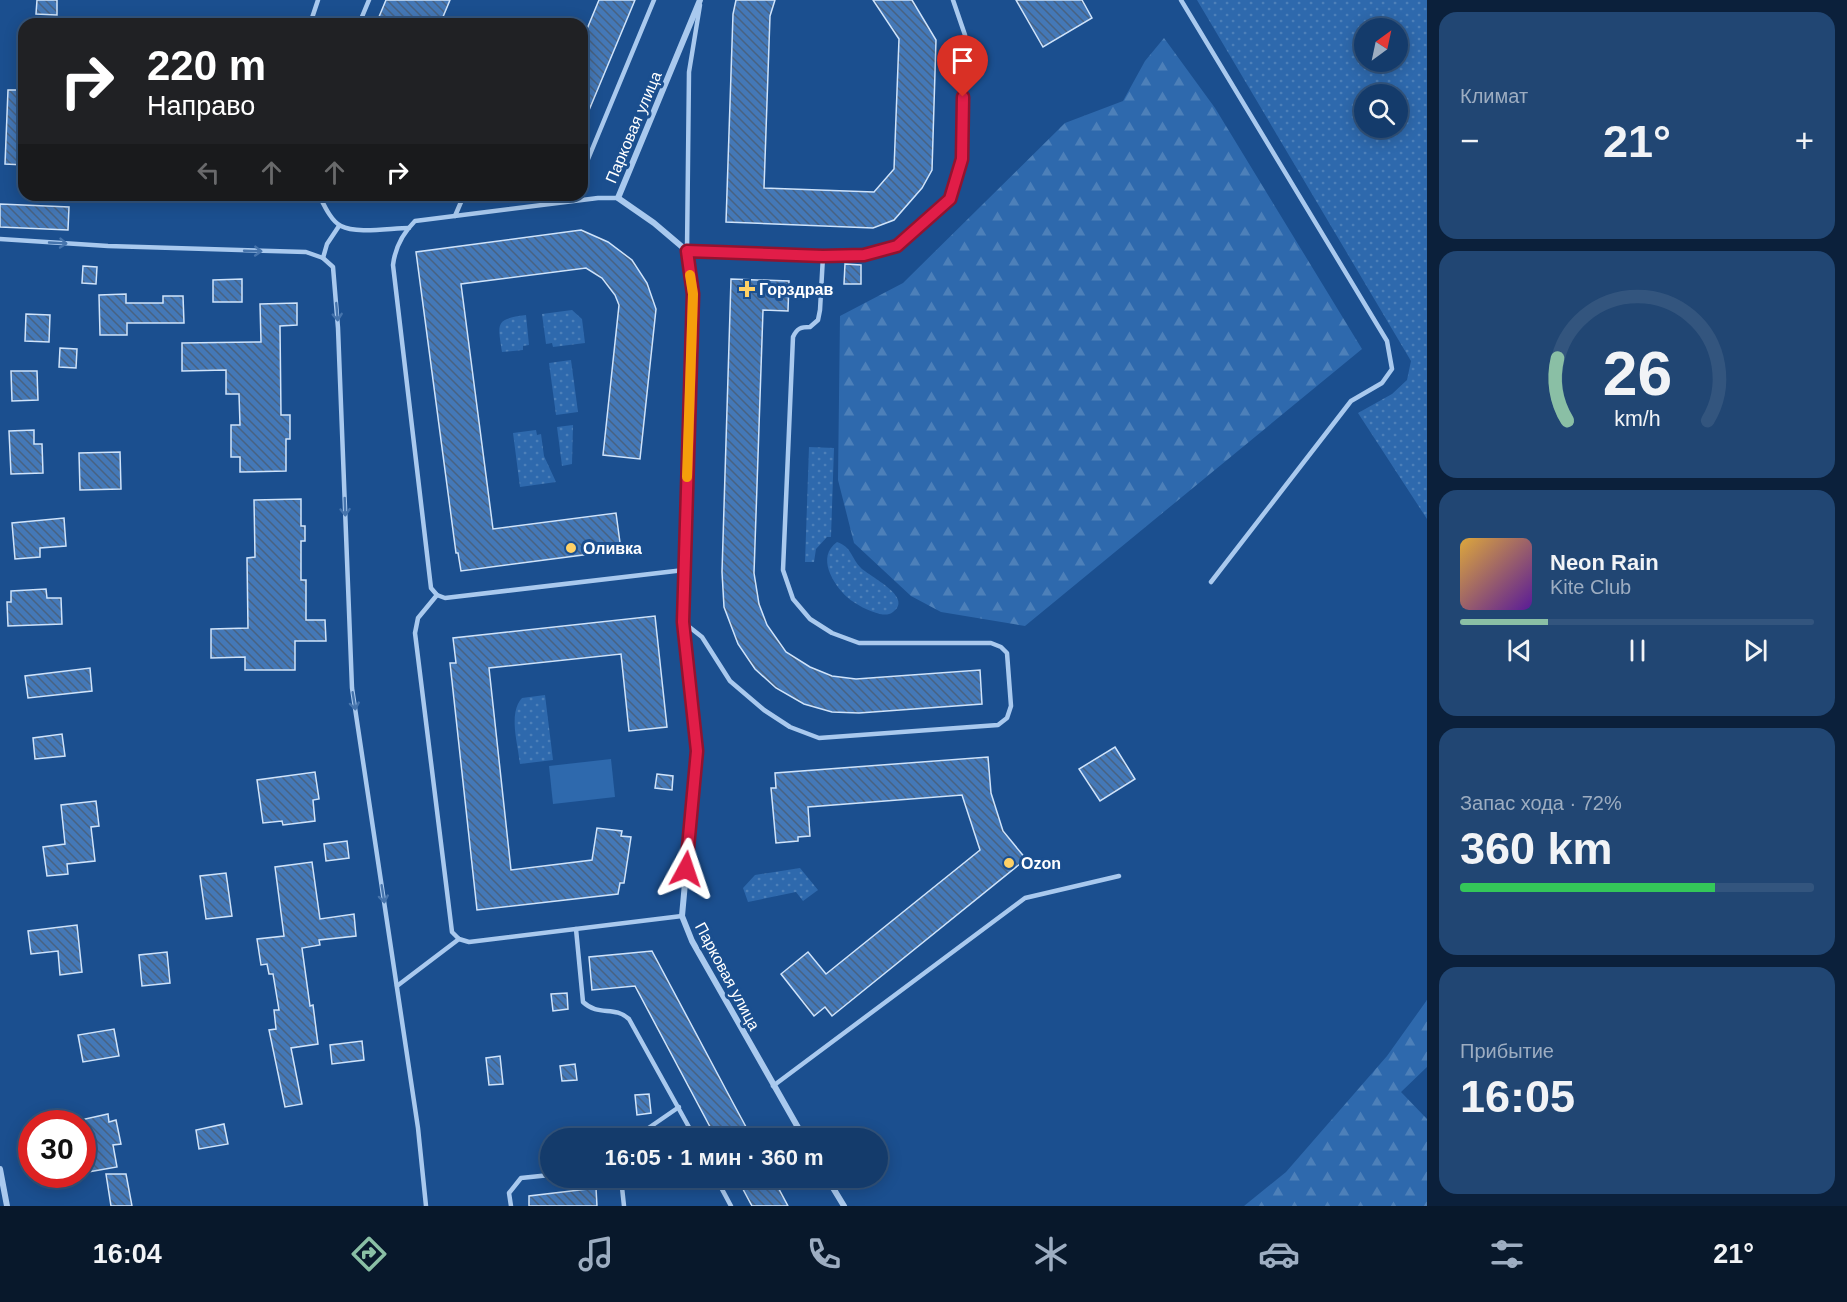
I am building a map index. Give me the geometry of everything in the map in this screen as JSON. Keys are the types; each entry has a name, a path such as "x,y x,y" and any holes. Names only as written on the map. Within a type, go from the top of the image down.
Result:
{"street":[{"name":"Парковая улица","path":"700,0 618,198 654,223 687,251 693,294 683,622 697,751 682,916 692,941 798,1128"},
{"path":"0,1169 7,1206"},
{"path":"833,1188 843,1206"}],"lane":[{"path":"312,18 318,0"},
{"path":"362,18 369,0"},
{"path":"588,160 654,0"},
{"path":"700,0 689,72 687,251 823,256 864,255 897,246 950,199 962,159 964,58 964,35 953,0"},
{"path":"1181,0 1387,341 1392,369 1382,383 1351,401 1210,582"},
{"path":"588,199 618,198"},
{"path":"322,201 339,226 352,230 409,228"},
{"path":"454,216 461,201"},
{"path":"574,201 415,221 399,244 393,265 431,588 437,595 445,598 684,570"},
{"path":"323,258 327,244 339,226"},
{"path":"0,239 108,246 306,252 323,258 333,267 338,327 352,688 418,1128 426,1206"},
{"path":"683,622 702,638 730,681 764,710 790,727 819,738 998,724 1007,718 1011,706 1007,653 1001,647 991,643 859,643 832,633 810,619 793,599 783,570 793,337 796,330 810,327 818,320 823,256"},
{"path":"437,595 418,618 415,633 452,932 459,939 470,942 682,916"},
{"path":"773,1086 1025,898 1119,876"},
{"path":"576,929 583,1002 589,1008 598,1011 616,1011 623,1013 629,1019 690,1128"},
{"path":"397,986 459,939"},
{"path":"649,1128 679,1107"},
{"path":"511,1206 509,1193 521,1178 540,1176"},
{"path":"622,1188 624,1206"},
{"path":"721,1188 731,1206"}],"green space":[{"path":"1197,0 1427,0 1427,519 1358,413 1392,394 1407,380 1411,361"},
{"path":"1164,38 1215,108 1362,349 1025,626 941,612 911,596 854,543 838,480 840,316 903,283 1065,123 1123,101 1145,61"},
{"path":"572,310 582,319 585,343 553,347 552,343 546,344 542,314"},
{"path":"526,315 529,345 523,346 523,350 502,352 500,324 508,319"},
{"path":"571,360 578,412 556,415 549,363"},
{"path":"573,425 572,464 562,466 557,427"},
{"path":"536,430 537,435 541,434 544,456 556,482 520,487 513,433"},
{"path":"809,447 834,448 831,537 827,537 816,549 814,562 805,562"},
{"path":"837,542 849,550 861,568 894,594 898,600 898,606 893,612 885,615 871,611 854,603 842,592 832,578 827,563 831,548"},
{"path":"545,695 553,760 520,764 515,729 518,704 522,698"},
{"path":"611,759 615,797 553,804 549,766"},
{"path":"800,868 818,890 803,901 796,892 748,902 743,888 755,875"},
{"path":"1427,1000 1427,1067 1401,1092 1427,1119 1427,1206 1244,1206 1286,1172 1387,1056"}],"building":[{"path":"37,0 57,0 57,15 36,14"},
{"path":"386,0 450,0 442,18 378,18"},
{"path":"599,0 635,0 588,113 588,27"},
{"path":"736,0 775,0 770,16 764,188 874,192 894,169 899,39 873,0 912,0 936,40 932,170 922,188 894,220 873,228 726,222 733,14"},
{"path":"1016,0 1082,0 1092,18 1043,47"},
{"path":"8,90 18,90 18,165 5,164"},
{"path":"0,204 69,207 68,230 0,227"},
{"path":"581,230 608,242 632,260 647,283 656,309 640,459 603,455 619,305 615,295 602,278 586,268 461,284 493,529 616,513 621,550 461,571 458,553 456,553 416,252"},
{"path":"845,264 861,265 861,284 844,284"},
{"path":"83,266 97,267 96,284 82,283"},
{"path":"242,279 242,302 213,302 213,280"},
{"path":"731,279 789,281 788,311 763,310 754,573 759,604 767,625 786,652 810,667 832,676 856,679 980,670 982,704 859,713 832,712 804,704 776,688 755,669 738,644 724,607 722,572"},
{"path":"126,294 126,303 163,303 163,296 183,296 184,323 127,323 127,335 100,335 99,295"},
{"path":"297,303 297,325 280,326 281,415 290,415 290,439 286,439 286,471 240,472 240,457 231,457 231,425 240,425 239,394 226,394 226,370 182,371 182,343 261,342 260,304"},
{"path":"26,314 50,315 49,342 25,341"},
{"path":"60,348 77,349 76,368 59,367"},
{"path":"11,371 37,371 38,400 12,401"},
{"path":"34,430 34,444 42,444 43,473 11,474 9,431"},
{"path":"120,452 121,489 80,490 79,453"},
{"path":"301,499 301,526 305,526 305,541 301,541 301,580 306,580 306,620 325,620 326,641 295,641 295,670 245,670 245,657 211,658 211,629 248,628 247,558 255,557 254,500"},
{"path":"64,518 66,546 40,548 40,557 15,559 12,523"},
{"path":"46,589 47,598 61,598 62,624 8,626 7,602 11,602 11,591"},
{"path":"655,616 667,727 629,731 621,654 489,668 511,870 592,860 597,828 622,831 621,836 631,837 624,883 620,883 618,894 477,910 450,663 456,663 453,638"},
{"path":"90,668 92,691 28,698 25,676"},
{"path":"62,734 65,756 35,759 33,738"},
{"path":"1115,747 1135,779 1100,801 1079,769"},
{"path":"988,757 991,793 1003,831 1026,859 832,1016 825,1007 814,1016 781,974 808,952 826,974 980,850 962,795 808,807 810,836 798,837 798,841 776,843 771,788 776,788 775,773"},
{"path":"315,772 319,799 313,800 315,821 283,825 282,821 263,823 257,780"},
{"path":"657,774 673,776 672,790 655,788"},
{"path":"96,801 99,826 91,827 95,861 67,864 68,874 47,876 43,847 65,844 61,805"},
{"path":"347,841 349,858 326,861 324,844"},
{"path":"312,862 320,919 354,914 356,936 319,940 320,945 302,948 318,1044 291,1048 302,1104 285,1107 269,1030 276,1029 274,1010 279,1010 273,974 269,974 267,964 261,965 257,939 284,936 275,867"},
{"path":"226,873 232,916 206,919 200,876"},
{"path":"77,925 82,972 60,975 58,951 31,954 28,931"},
{"path":"652,951 747,1128 711,1128 635,986 592,990 589,957"},
{"path":"167,952 170,983 142,986 139,955"},
{"path":"567,993 568,1009 553,1011 551,994"},
{"path":"114,1029 119,1056 83,1062 78,1035"},
{"path":"362,1041 364,1060 332,1064 330,1045"},
{"path":"500,1056 503,1084 489,1085 486,1058"},
{"path":"575,1064 577,1080 562,1081 560,1066"},
{"path":"649,1094 651,1113 637,1115 635,1095"},
{"path":"108,1114 109,1122 116,1120 121,1144 113,1145 117,1167 96,1171 96,1117"},
{"path":"224,1124 228,1144 199,1149 196,1130"},
{"path":"106,1174 126,1174 132,1206 111,1206"},
{"path":"596,1188 597,1206 529,1206 529,1196"},
{"path":"742,1188 778,1188 788,1206 752,1206"}],"slow traffic":[{"path":"687,477 693,294 690,275"}],"place":[{"name":"Горздрав","path":"747,289"},
{"name":"Оливка","path":"571,548"},
{"name":"Ozon","path":"1009,863"}],"route":[{"path":"686,869 697,751 683,622 693,294 687,251 823,256 864,255 897,246 950,199 962,159 963,97"}]}
